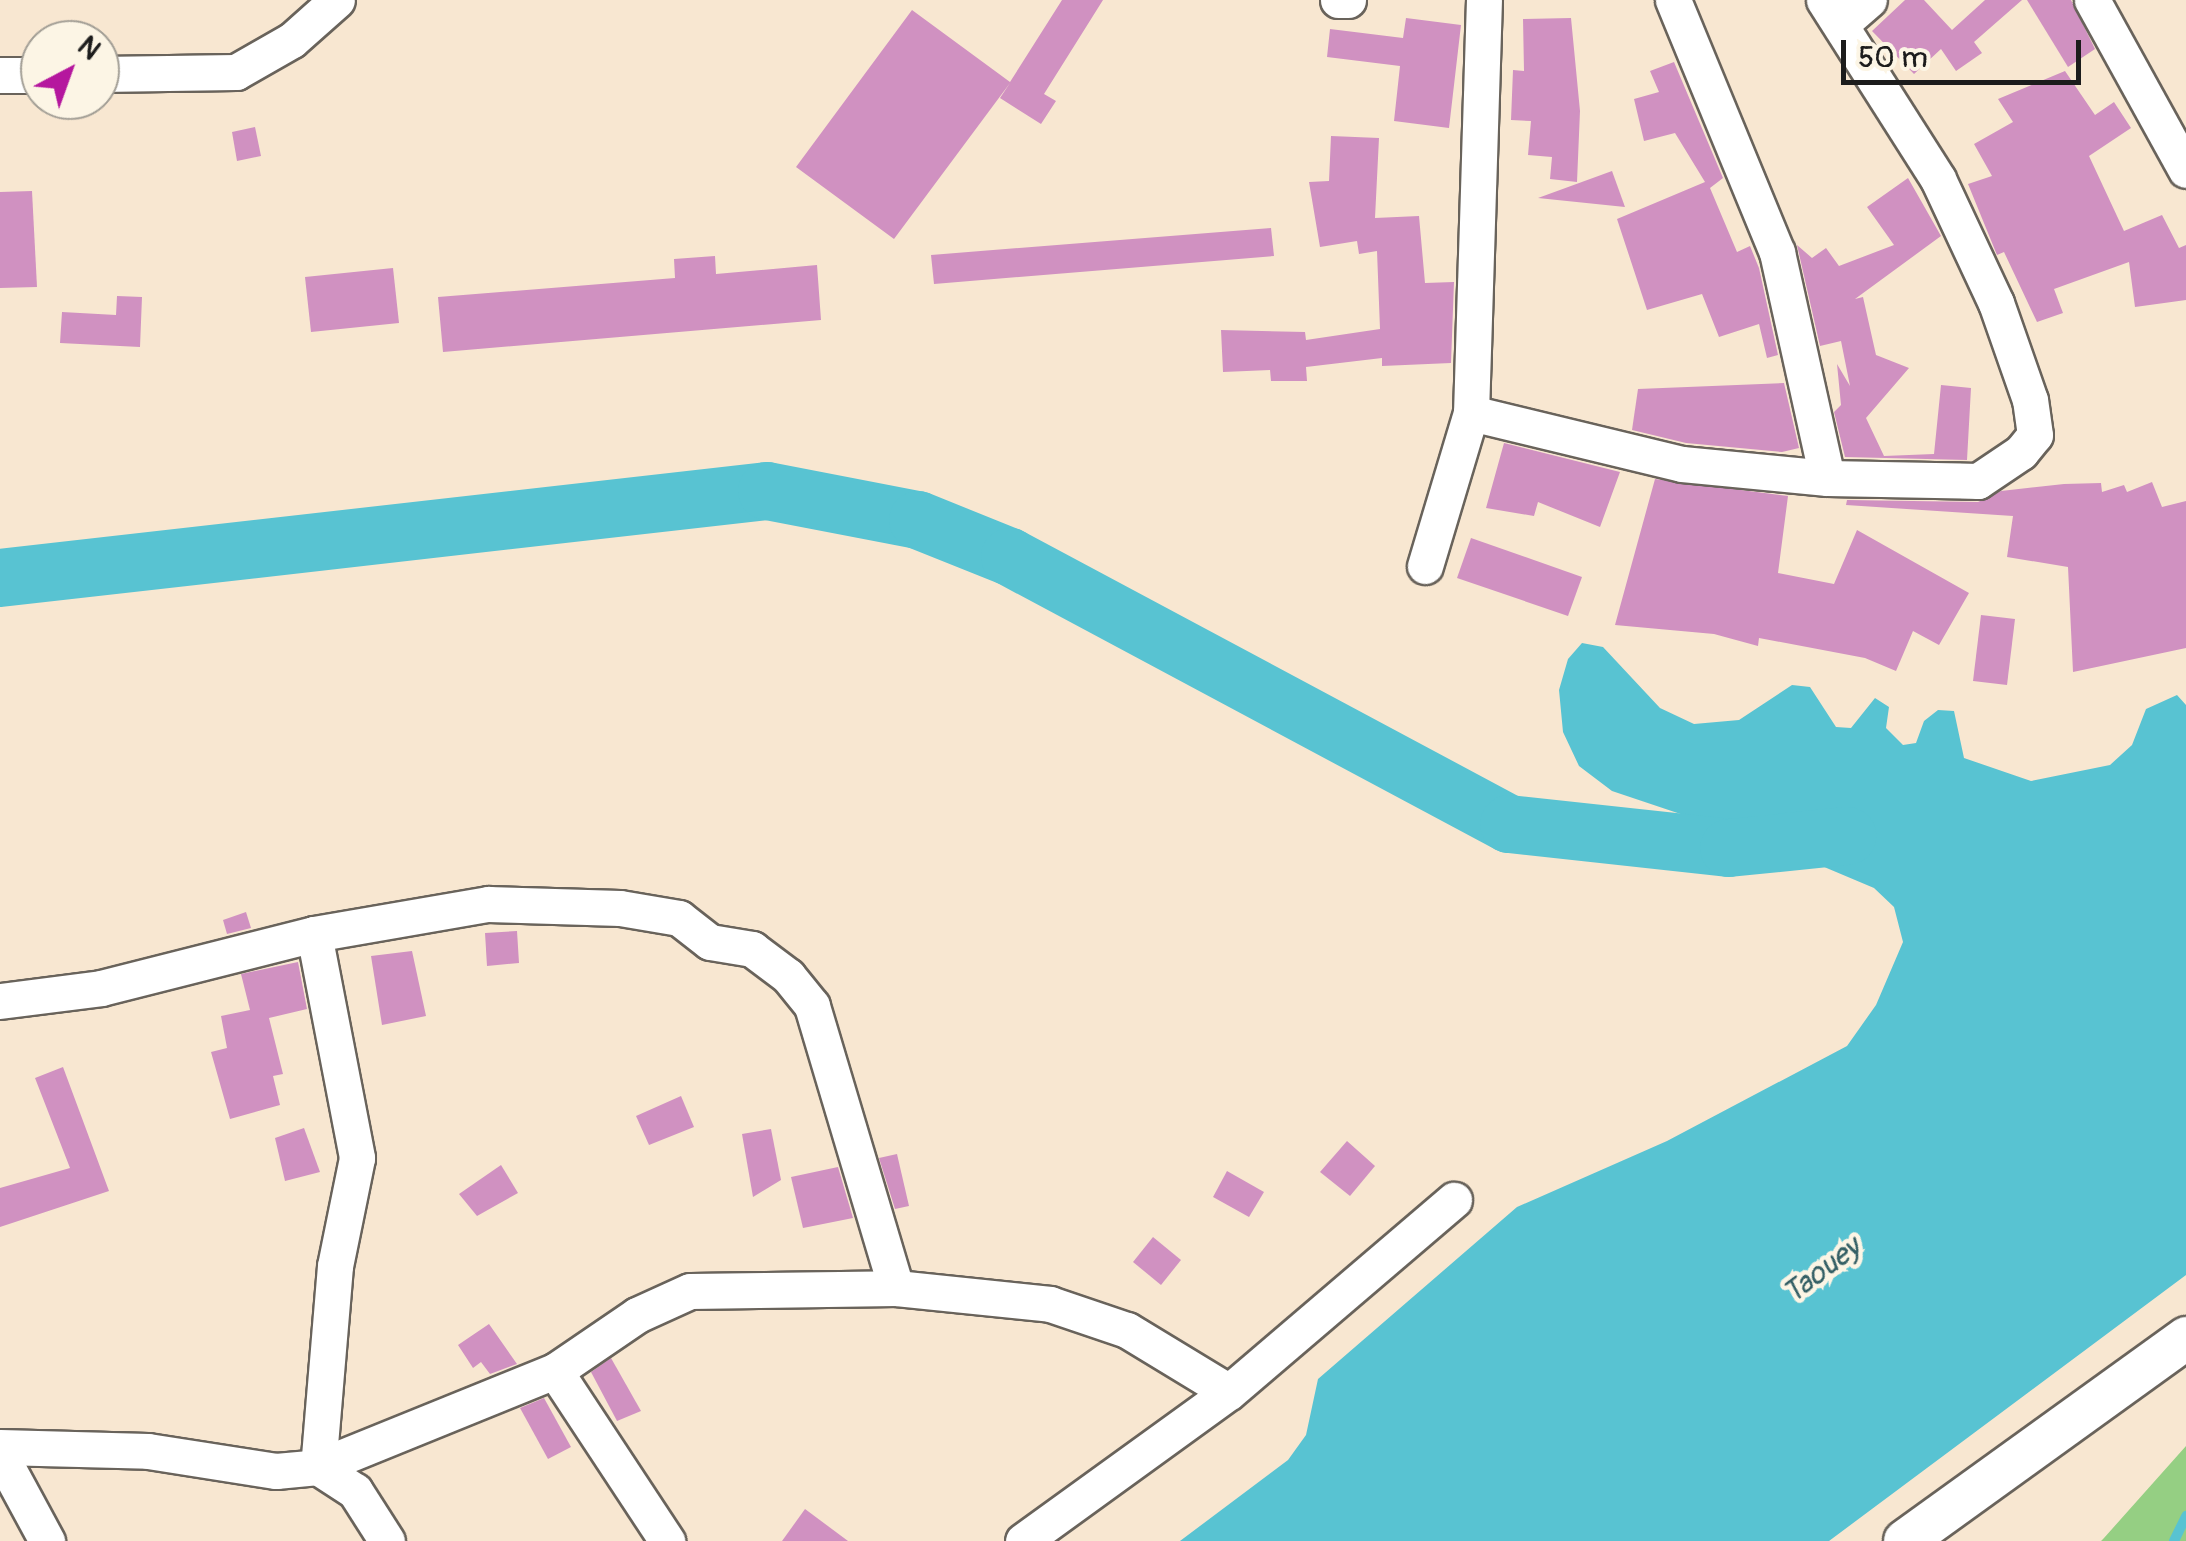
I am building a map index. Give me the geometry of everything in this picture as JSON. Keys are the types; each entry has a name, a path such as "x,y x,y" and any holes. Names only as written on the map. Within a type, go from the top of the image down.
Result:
{"main road":[{"path":"1904,1541 2186,1338"}],"street":[{"path":"120,74 236,72 292,40 337,0"},
{"path":"1338,0 1348,0"},
{"path":"1425,566 1471,414 1484,0"},
{"path":"1673,0 1777,252 1827,478"},
{"path":"1471,414 1682,464 1827,478 1978,480 2035,436 1996,303 1938,179 1833,12 1869,0"},
{"path":"2092,0 2186,170"},
{"path":"0,1001 101,988 314,934 488,904 620,908 679,918 710,942 752,950 788,976 812,1006 896,1288"},
{"path":"314,934 357,1158 336,1266 318,1467"},
{"path":"1022,1541 1228,1392 1454,1200"},
{"path":"0,1446 148,1451 276,1471 318,1467 555,1371 637,1315 690,1291 896,1288 1050,1304 1127,1330 1228,1392"},
{"path":"555,1371 667,1541"},
{"path":"0,1454 48,1541"},
{"path":"318,1467 355,1491 388,1541"}],"green space":[{"path":"2186,1446 2186,1541 2101,1541 2104,1538"}],"water":[{"name":"Taouey","path":"1582,643 1603,647 1660,708 1694,724 1739,720 1792,685 1810,687 1836,727 1851,728 1875,698 1889,707 1886,728 1903,745 1916,743 1924,721 1938,710 1954,711 1964,758 2031,781 2110,765 2132,745 2146,709 2177,695 2186,705 2186,1275 1829,1541 1180,1541 1288,1460 1306,1435 1318,1379 1517,1207 1667,1141 1847,1046 1876,1005 1903,942 1894,907 1874,888 1770,844 1612,791 1579,766 1563,732 1559,690 1568,659"}],"building":[{"path":"1062,0 1103,0 1044,94 1056,101 1041,124 1000,98 1010,83 894,239 796,167 912,10 1010,82"},
{"path":"1905,0 1924,0 1952,30 1985,0 2022,0 1974,42 1982,53 1956,71 1941,49 1914,74 1872,31"},
{"path":"2027,0 2071,0 2095,49 2068,67"},
{"path":"1406,18 1461,25 1449,128 1394,121 1400,66 1327,57 1330,29 1403,38"},
{"path":"1571,18 1580,111 1577,182 1550,179 1552,157 1528,155 1531,121 1511,120 1513,70 1524,71 1523,19"},
{"path":"1674,62 1723,178 1710,188 1737,252 1750,246 1759,268 1778,355 1767,358 1759,324 1719,337 1702,294 1647,310 1617,219 1705,182 1675,133 1644,141 1634,99 1659,92 1650,71"},
{"path":"2065,71 2095,115 2114,102 2131,128 2089,156 2124,231 2162,215 2179,248 2186,245 2186,300 2135,307 2129,262 2054,289 2063,313 2037,322 2004,252 1997,255 1968,184 1992,176 1974,144 2013,122 1998,99"},
{"path":"255,127 261,156 237,161 232,132"},
{"path":"1331,136 1379,138 1375,218 1419,216 1425,283 1454,282 1451,363 1382,366 1382,358 1306,367 1307,381 1271,381 1270,370 1223,372 1221,330 1305,332 1306,340 1380,329 1377,251 1359,254 1357,241 1320,247 1309,182 1329,181"},
{"path":"1612,171 1625,207 1538,198"},
{"path":"1908,178 1941,236 1855,299 1863,297 1876,355 1909,368 1866,418 1884,456 1934,454 1941,385 1971,388 1967,460 1845,457 1834,412 1841,405 1837,364 1850,386 1841,341 1820,346 1797,245 1812,258 1826,248 1839,266 1894,245 1867,207"},
{"path":"32,191 37,287 0,288 0,192"},
{"path":"1271,228 1274,256 934,284 931,255"},
{"path":"715,256 716,274 817,265 821,320 443,352 438,297 675,278 674,259"},
{"path":"393,268 399,323 311,332 305,277"},
{"path":"117,296 142,297 140,347 60,343 62,312 116,315"},
{"path":"1784,383 1799,448 1782,452 1686,443 1632,430 1638,389"},
{"path":"1504,443 1620,472 1600,527 1538,502 1534,516 1486,508"},
{"path":"1655,479 1788,496 1778,573 1834,584 1857,530 1969,593 1939,645 1913,631 1896,671 1865,658 1759,638 1758,646 1714,634 1615,625"},
{"path":"2152,482 2162,507 2186,501 2186,648 2073,672 2068,567 2007,557 2013,516 1846,505 1847,500 1978,502 2001,491 2064,484 2101,483 2102,492 2124,485 2127,492"},
{"path":"1471,538 1582,577 1568,616 1457,578"},
{"path":"1981,615 2015,619 2007,685 1973,681"},
{"path":"246,912 251,928 227,934 223,920"},
{"path":"517,931 519,963 487,966 485,933"},
{"path":"412,951 426,1016 382,1025 371,956"},
{"path":"298,962 307,1009 269,1018 283,1074 273,1076 280,1105 230,1119 211,1052 227,1048 221,1016 250,1010 241,974"},
{"path":"63,1067 109,1191 0,1227 0,1188 70,1168 35,1078"},
{"path":"681,1096 694,1127 649,1145 636,1116"},
{"path":"304,1128 320,1172 285,1181 275,1138"},
{"path":"771,1129 781,1180 753,1197 742,1134"},
{"path":"1347,1141 1375,1166 1350,1196 1320,1172"},
{"path":"897,1154 909,1206 895,1209 879,1158"},
{"path":"501,1165 518,1193 477,1216 459,1194"},
{"path":"838,1167 853,1218 803,1228 791,1177"},
{"path":"1227,1171 1264,1192 1249,1217 1213,1197"},
{"path":"1153,1237 1181,1260 1161,1285 1133,1262"},
{"path":"489,1324 517,1364 490,1374 481,1362 473,1368 458,1345"},
{"path":"611,1358 641,1411 617,1421 591,1372"},
{"path":"544,1398 571,1447 548,1459 520,1408"},
{"path":"805,1509 848,1541 782,1541"}],"waterway":[{"path":"0,578 767,491 918,520 1010,557 1509,824 1729,848 1847,836"},
{"path":"2174,1541 2186,1516"}]}
